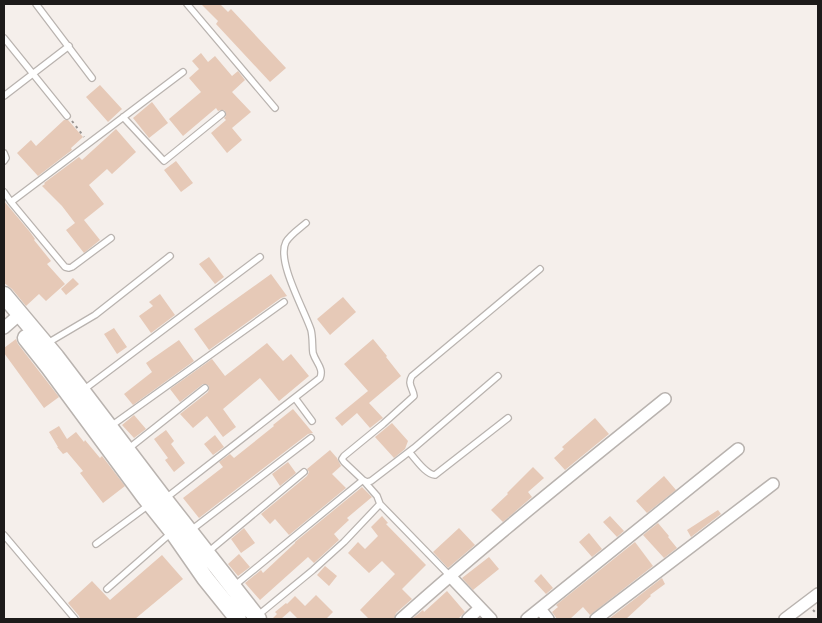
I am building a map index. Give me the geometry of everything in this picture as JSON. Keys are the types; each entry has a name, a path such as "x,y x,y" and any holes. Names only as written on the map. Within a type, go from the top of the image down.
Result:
{"main road":[{"path":"4,295 10,319 157,501 190,532 257,618"},
{"path":"10,319 45,344 127,450 173,532 205,578 238,619"}],"street":[{"path":"401,619 551,491 665,399"},
{"path":"527,619 738,449"},
{"path":"596,619 773,484"},
{"path":"450,576 491,619"},
{"path":"785,619 818,594"},
{"path":"468,619 480,608"},
{"path":"540,609 548,619"}],"lane":[{"path":"36,4 92,78"},
{"path":"187,4 275,108"},
{"path":"4,38 67,116"},
{"path":"4,96 69,46"},
{"path":"12,202 183,72"},
{"path":"123,117 164,161 222,114"},
{"path":"4,153 6,158 4,161"},
{"path":"4,192 68,268 111,238"},
{"path":"96,544 157,501 320,378 322,370 314,354 311,330 288,275 284,248 286,242 306,224"},
{"path":"45,344 95,315 170,256"},
{"path":"82,392 260,257"},
{"path":"450,576 380,504 378,496 342,459 414,396 409,383 412,376 540,269"},
{"path":"109,427 284,302"},
{"path":"363,480 366,482 371,481 409,452 498,376"},
{"path":"127,450 204,388"},
{"path":"295,398 312,421"},
{"path":"409,452 431,475 439,474 508,418"},
{"path":"190,532 311,438"},
{"path":"206,553 304,472"},
{"path":"233,587 363,480"},
{"path":"257,618 344,542 380,504"},
{"path":"107,589 173,532"},
{"path":"4,535 75,619"}],"path":[{"path":"67,116 89,143"}],"building":[{"path":"201,4 220,4 228,12 231,9 286,68 270,82 216,24 218,21"},
{"path":"201,53 208,62 215,56 232,76 238,71 245,80 232,92 251,112 232,128 242,140 227,153 211,133 226,120 224,118 226,113 224,110 218,111 216,108 183,136 169,119 201,92 189,78 199,69 192,61"},
{"path":"100,85 122,109 108,122 86,97"},
{"path":"152,102 168,123 149,138 133,118"},
{"path":"64,120 68,120 83,137 71,148 72,150 38,176 17,153 31,140 36,146"},
{"path":"116,129 136,152 112,174 107,169 89,185 104,204 84,220 100,240 84,253 66,230 75,223 62,206 42,186 79,157 82,160"},
{"path":"176,161 193,183 181,192 164,170"},
{"path":"4,201 51,261 47,264 65,284 46,301 39,294 26,306 12,289 4,283"},
{"path":"209,257 224,277 215,284 199,264"},
{"path":"271,274 287,296 281,298 209,350 194,329"},
{"path":"73,278 79,284 66,295 61,289"},
{"path":"160,294 175,315 151,333 139,316 153,306 149,302"},
{"path":"343,297 356,312 330,335 317,319"},
{"path":"114,328 127,347 117,354 104,334"},
{"path":"16,339 59,397 44,408 4,353 4,348"},
{"path":"373,339 401,376 369,403 383,418 370,428 357,413 342,426 335,418 368,391 344,364"},
{"path":"179,340 194,361 133,405 124,394 152,372 146,363"},
{"path":"267,343 283,361 291,354 309,376 279,401 260,378 223,409 236,427 223,437 207,416 193,428 180,414 208,392 209,386 203,384 180,402 170,389 212,359 225,376"},
{"path":"293,409 313,433 308,434 199,518 183,498 223,467 219,462 230,454 234,458"},
{"path":"134,415 146,429 134,438 122,425"},
{"path":"595,418 609,434 565,470 554,458 564,449 562,447"},
{"path":"392,423 408,441 405,449 394,458 375,437"},
{"path":"59,426 67,439 76,432 84,442 85,440 100,458 102,456 125,486 103,503 80,473 83,471 67,452 63,454 57,447 49,432"},
{"path":"166,430 174,441 171,444 185,463 174,472 165,460 168,458 154,439"},
{"path":"215,435 224,447 213,455 204,444"},
{"path":"330,450 341,466 332,474 346,488 289,535 275,519 270,524 261,514 307,476 309,472 307,469"},
{"path":"288,462 296,473 280,486 272,474"},
{"path":"533,467 544,478 528,492 532,497 503,522 491,510"},
{"path":"664,476 676,490 647,513 636,501"},
{"path":"362,487 372,497 347,518 349,520 334,534 339,540 314,563 308,557 260,600 245,583 261,570 263,573 295,542"},
{"path":"718,510 721,514 691,537 687,530"},
{"path":"382,516 388,523 386,524 426,565 402,589 412,599 396,613 394,619 369,619 360,610 395,574 382,561 369,573 348,553 358,542 365,549 378,536 371,527"},
{"path":"610,516 624,531 617,537 603,522"},
{"path":"658,523 677,548 664,558 643,535"},
{"path":"244,528 255,543 241,553 231,539"},
{"path":"459,528 475,545 448,568 433,552"},
{"path":"589,533 602,549 592,557 579,542"},
{"path":"635,542 653,566 590,615 583,607 570,619 557,619 552,612 558,607 556,605"},
{"path":"239,554 250,567 238,576 228,564"},
{"path":"162,555 183,579 135,619 80,619 68,603 92,581 110,600"},
{"path":"489,557 499,569 473,590 462,578"},
{"path":"325,566 337,576 329,586 317,575"},
{"path":"541,574 553,588 546,594 534,581"},
{"path":"662,578 665,584 650,595 626,619 610,618"},
{"path":"447,591 465,612 458,619 412,619 423,610 424,612"},
{"path":"316,595 333,612 326,619 298,619 290,611 281,619 272,619 277,614 275,612 295,596 305,606"}]}
